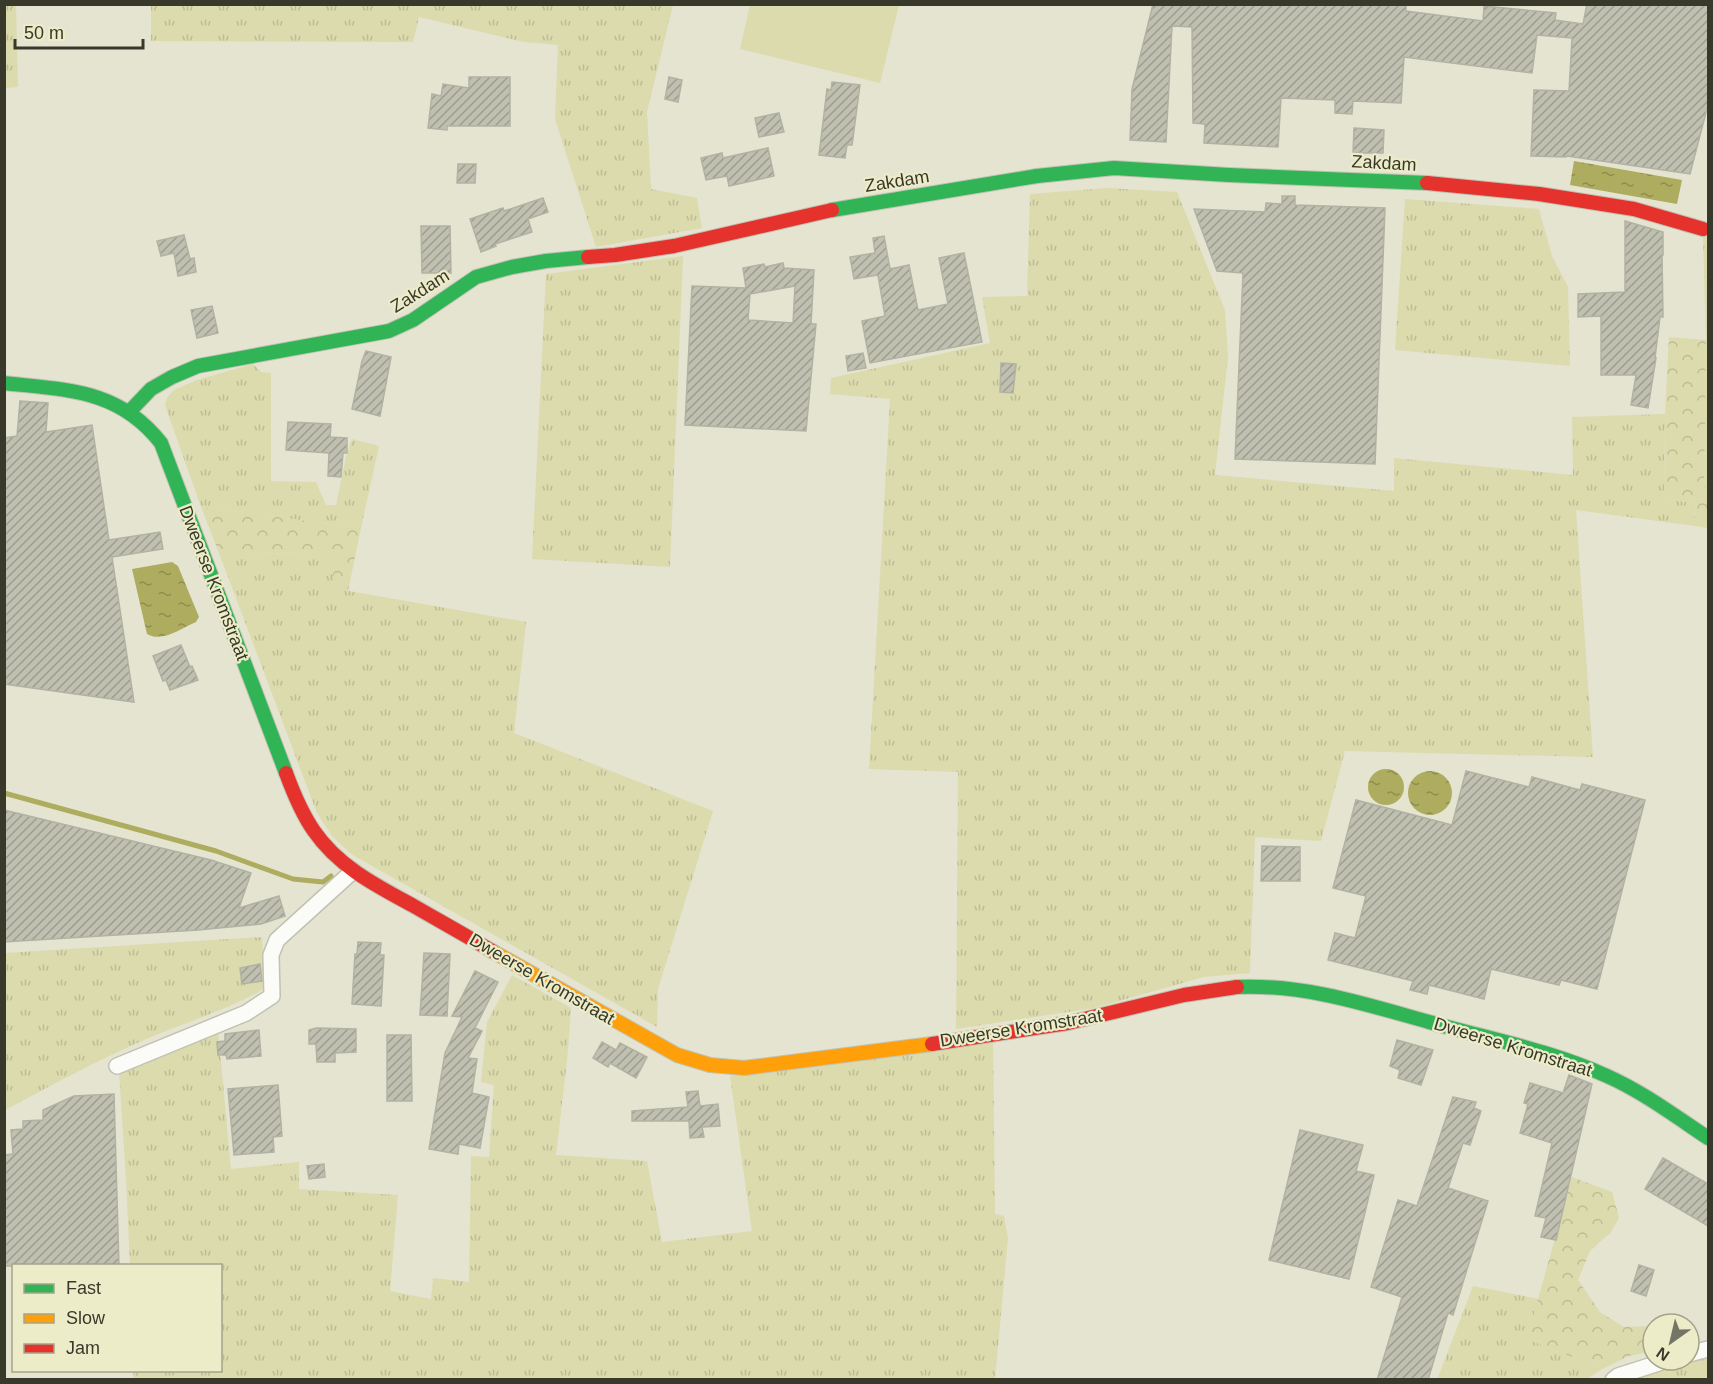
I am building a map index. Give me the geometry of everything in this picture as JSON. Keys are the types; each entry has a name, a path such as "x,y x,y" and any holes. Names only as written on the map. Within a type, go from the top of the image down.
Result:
{"street":[{"name":"Zakdam","path":"130,411 152,389 198,366 389,331 413,320 476,277 512,267 674,246 826,211 1037,176 1114,168 1411,182 1539,194 1634,209 1703,229"},
{"name":"Dweerse Kromstraat","path":"4,383 78,393 107,400 130,411 147,425 161,443 293,791 312,829 343,864 365,879 677,1055 696,1063 719,1068 744,1068 975,1038 1055,1025 1187,994 1223,988 1255,986 1290,988 1331,996 1568,1061 1607,1076 1654,1102 1708,1138"},
{"path":"117,1066 246,1013 272,996 271,955 277,940 353,871"},
{"path":"1613,1380 1618,1376 1641,1369"}],"green space":[{"path":"5,4 16,5 18,87 5,88"},
{"path":"151,5 673,5 647,112 651,189 697,198 702,228 596,247 555,119 558,45 524,42 419,17 413,42 151,41"},
{"path":"750,5 899,5 880,83 740,49"},
{"path":"1107,188 1177,192 1225,310 1228,357 1215,475 1394,491 1394,458 1573,475 1572,417 1665,414 1664,499 1696,503 1695,526 1576,510 1593,757 1345,751 1321,841 1255,837 1250,973 1204,977 1094,1008 956,1029 958,772 869,769 890,399 830,394 831,378 990,343 982,297 1027,296 1030,194"},
{"path":"1405,199 1539,209 1552,256 1568,287 1570,366 1395,350"},
{"path":"1708,226 1708,498 1704,498 1706,340 1703,236"},
{"path":"683,256 670,567 532,559 546,274"},
{"path":"1669,337 1706,340 1704,497 1708,498 1708,528 1695,526 1696,503 1664,499"},
{"path":"253,364 261,372 271,373 271,481 316,482 326,505 336,505 352,439 379,446 361,528 201,507 165,405 167,398 174,390 197,380"},
{"path":"201,507 361,528 348,591 332,588 335,554 219,553"},
{"path":"219,553 336,554 332,588 526,622 514,733 713,811 658,989 657,1027 351,854 332,836 317,813"},
{"path":"262,937 265,979 262,990 126,1048 5,1110 5,953"},
{"path":"512,975 571,1008 556,1155 647,1161 662,1242 752,1231 730,1076 993,1042 995,1214 1004,1216 1008,1238 995,1379 134,1379 133,1372 222,1372 222,1264 130,1264 119,1071 218,1030 231,1169 299,1162 299,1189 398,1195 390,1291 431,1299 433,1278 469,1282 471,1156 489,1157 494,1085 481,1082 487,1022"},
{"path":"1572,1177 1612,1192 1619,1218 1611,1232 1590,1251 1578,1280 1600,1312 1624,1327 1641,1326 1641,1354 1629,1356 1602,1369 1527,1339"},
{"path":"1473,1286 1539,1299 1527,1339 1602,1369 1587,1379 1437,1380"},
{"path":"1708,1356 1708,1379 1630,1380 1652,1372 1701,1372 1701,1358"}],"water":[{"path":"1574,161 1682,180 1677,204 1570,185"},
{"path":"172,562 178,566 199,617 196,622 172,634 153,636 147,634 132,569"},
{"path":"1386,769 1399,774 1404,787 1399,800 1386,805 1373,800 1368,787 1373,774"},
{"path":"1430,771 1445,778 1452,793 1445,808 1430,815 1415,808 1408,793 1415,778"}],"building":[{"path":"1153,4 1406,4 1406,11 1483,21 1484,6 1556,13 1555,20 1583,24 1587,4 1708,4 1708,105 1690,174 1567,156 1531,156 1534,90 1569,91 1572,38 1537,35 1532,73 1404,57 1401,103 1353,101 1352,114 1335,113 1335,100 1281,98 1278,147 1204,143 1205,124 1193,123 1192,27 1172,26 1166,142 1130,140 1132,89"},
{"path":"469,77 510,77 510,126 447,126 447,130 428,128 432,94 441,96 443,84 469,88"},
{"path":"669,77 682,80 678,102 665,99"},
{"path":"832,82 860,85 852,145 847,145 845,158 819,155 827,89 831,90"},
{"path":"779,113 784,132 759,137 755,118"},
{"path":"1354,128 1384,130 1383,153 1353,153"},
{"path":"768,148 774,176 729,186 727,176 706,180 701,158 722,153 723,158"},
{"path":"458,164 476,164 475,183 457,183"},
{"path":"1282,196 1295,196 1295,205 1385,208 1375,464 1235,459 1243,273 1217,271 1194,209 1265,212 1266,203 1282,204"},
{"path":"543,198 548,212 528,219 532,232 495,244 496,246 481,252 470,219"},
{"path":"1625,221 1663,232 1663,317 1660,317 1648,408 1631,405 1636,375 1601,375 1601,316 1578,317 1578,294 1625,292"},
{"path":"421,226 450,226 451,273 422,273"},
{"path":"184,235 190,259 194,258 196,272 178,276 174,253 161,256 157,241"},
{"path":"884,236 890,269 909,265 918,310 948,304 939,258 964,253 982,342 870,363 862,321 885,316 878,275 854,279 850,257 875,253 873,238"},
{"path":"783,263 784,268 814,270 811,324 816,324 806,431 685,425 692,286 746,288 743,268 764,264 765,267","holes":["795,286 793,323 748,320 750,294"]},
{"path":"212,306 218,333 197,338 191,310"},
{"path":"366,351 391,357 380,416 352,409"},
{"path":"863,353 866,368 848,371 846,356"},
{"path":"1001,363 1016,364 1013,393 1000,392"},
{"path":"20,401 48,403 46,432 92,425 109,540 160,532 163,549 112,557 134,702 4,684 4,438 17,436"},
{"path":"288,422 331,424 330,437 347,438 347,453 343,453 341,477 328,476 329,453 286,450"},
{"path":"181,645 198,680 170,690 166,680 163,681 153,656"},
{"path":"1466,771 1529,787 1532,777 1580,790 1582,784 1645,800 1597,989 1561,980 1559,985 1491,969 1484,999 1429,985 1427,994 1410,990 1413,981 1328,960 1335,933 1355,938 1366,896 1333,888 1356,800 1452,825"},
{"path":"4,810 211,860 251,873 239,908 279,896 285,916 261,924 198,930 4,942"},
{"path":"1262,846 1300,847 1300,881 1261,881"},
{"path":"358,942 381,943 380,955 384,955 381,1006 352,1004 355,954 357,954"},
{"path":"424,953 450,954 447,1016 420,1015"},
{"path":"260,964 262,981 242,984 240,968"},
{"path":"475,971 498,982 475,1028 482,1031 468,1058 477,1059 472,1093 489,1097 480,1148 459,1144 458,1154 429,1149 445,1053 462,1017 452,1016"},
{"path":"316,1028 356,1029 356,1052 335,1053 335,1062 317,1062 316,1044 309,1044 309,1030"},
{"path":"259,1030 261,1056 227,1059 226,1055 218,1055 217,1042 225,1041 225,1034"},
{"path":"387,1035 411,1035 412,1101 387,1101"},
{"path":"1397,1040 1433,1050 1421,1085 1398,1078 1400,1070 1390,1066"},
{"path":"602,1042 616,1050 620,1043 647,1057 636,1078 610,1063 608,1067 593,1058"},
{"path":"1569,1075 1592,1084 1556,1240 1541,1237 1546,1218 1535,1216 1552,1143 1520,1133 1528,1104 1524,1103 1530,1083 1563,1093"},
{"path":"278,1085 282,1136 273,1137 274,1152 234,1155 228,1089"},
{"path":"698,1091 700,1106 718,1104 720,1126 702,1127 704,1137 690,1138 689,1121 632,1121 632,1111 688,1107 686,1092"},
{"path":"114,1094 119,1264 12,1264 12,1266 4,1266 4,1155 13,1154 11,1130 23,1129 23,1121 43,1120 43,1110 74,1096"},
{"path":"1453,1097 1476,1102 1474,1108 1481,1111 1470,1145 1463,1143 1448,1188 1488,1201 1453,1315 1448,1313 1428,1380 1377,1380 1402,1297 1371,1287 1398,1200 1417,1206"},
{"path":"1300,1130 1363,1145 1356,1171 1374,1175 1349,1279 1269,1260"},
{"path":"1663,1158 1708,1184 1708,1226 1645,1189"},
{"path":"324,1164 325,1177 309,1179 307,1166"},
{"path":"1639,1265 1654,1270 1646,1296 1631,1291"}],"waterway":[{"path":"4,793 216,851 293,879 323,882 331,876"}],"traffic: fast":[{"path":"832,210 1037,176 1114,168 1427,183"},
{"path":"130,411 151,389 198,366 389,331 413,320 476,277 512,267 588,257"},
{"path":"4,383 70,391 109,402 128,412 145,425 161,443 286,773"},
{"path":"1237,987 1286,989 1358,1002 1564,1059 1633,1089 1708,1138"}],"traffic: slow":[{"path":"492,951 677,1055 710,1065 744,1068 932,1044"}],"traffic: jam":[{"path":"1427,183 1539,194 1634,209 1703,229"},
{"path":"588,257 674,246 832,210"},
{"path":"286,773 298,803 310,824 334,855 371,882 492,951"},
{"path":"932,1044 1068,1023 1184,995 1237,987"}]}
